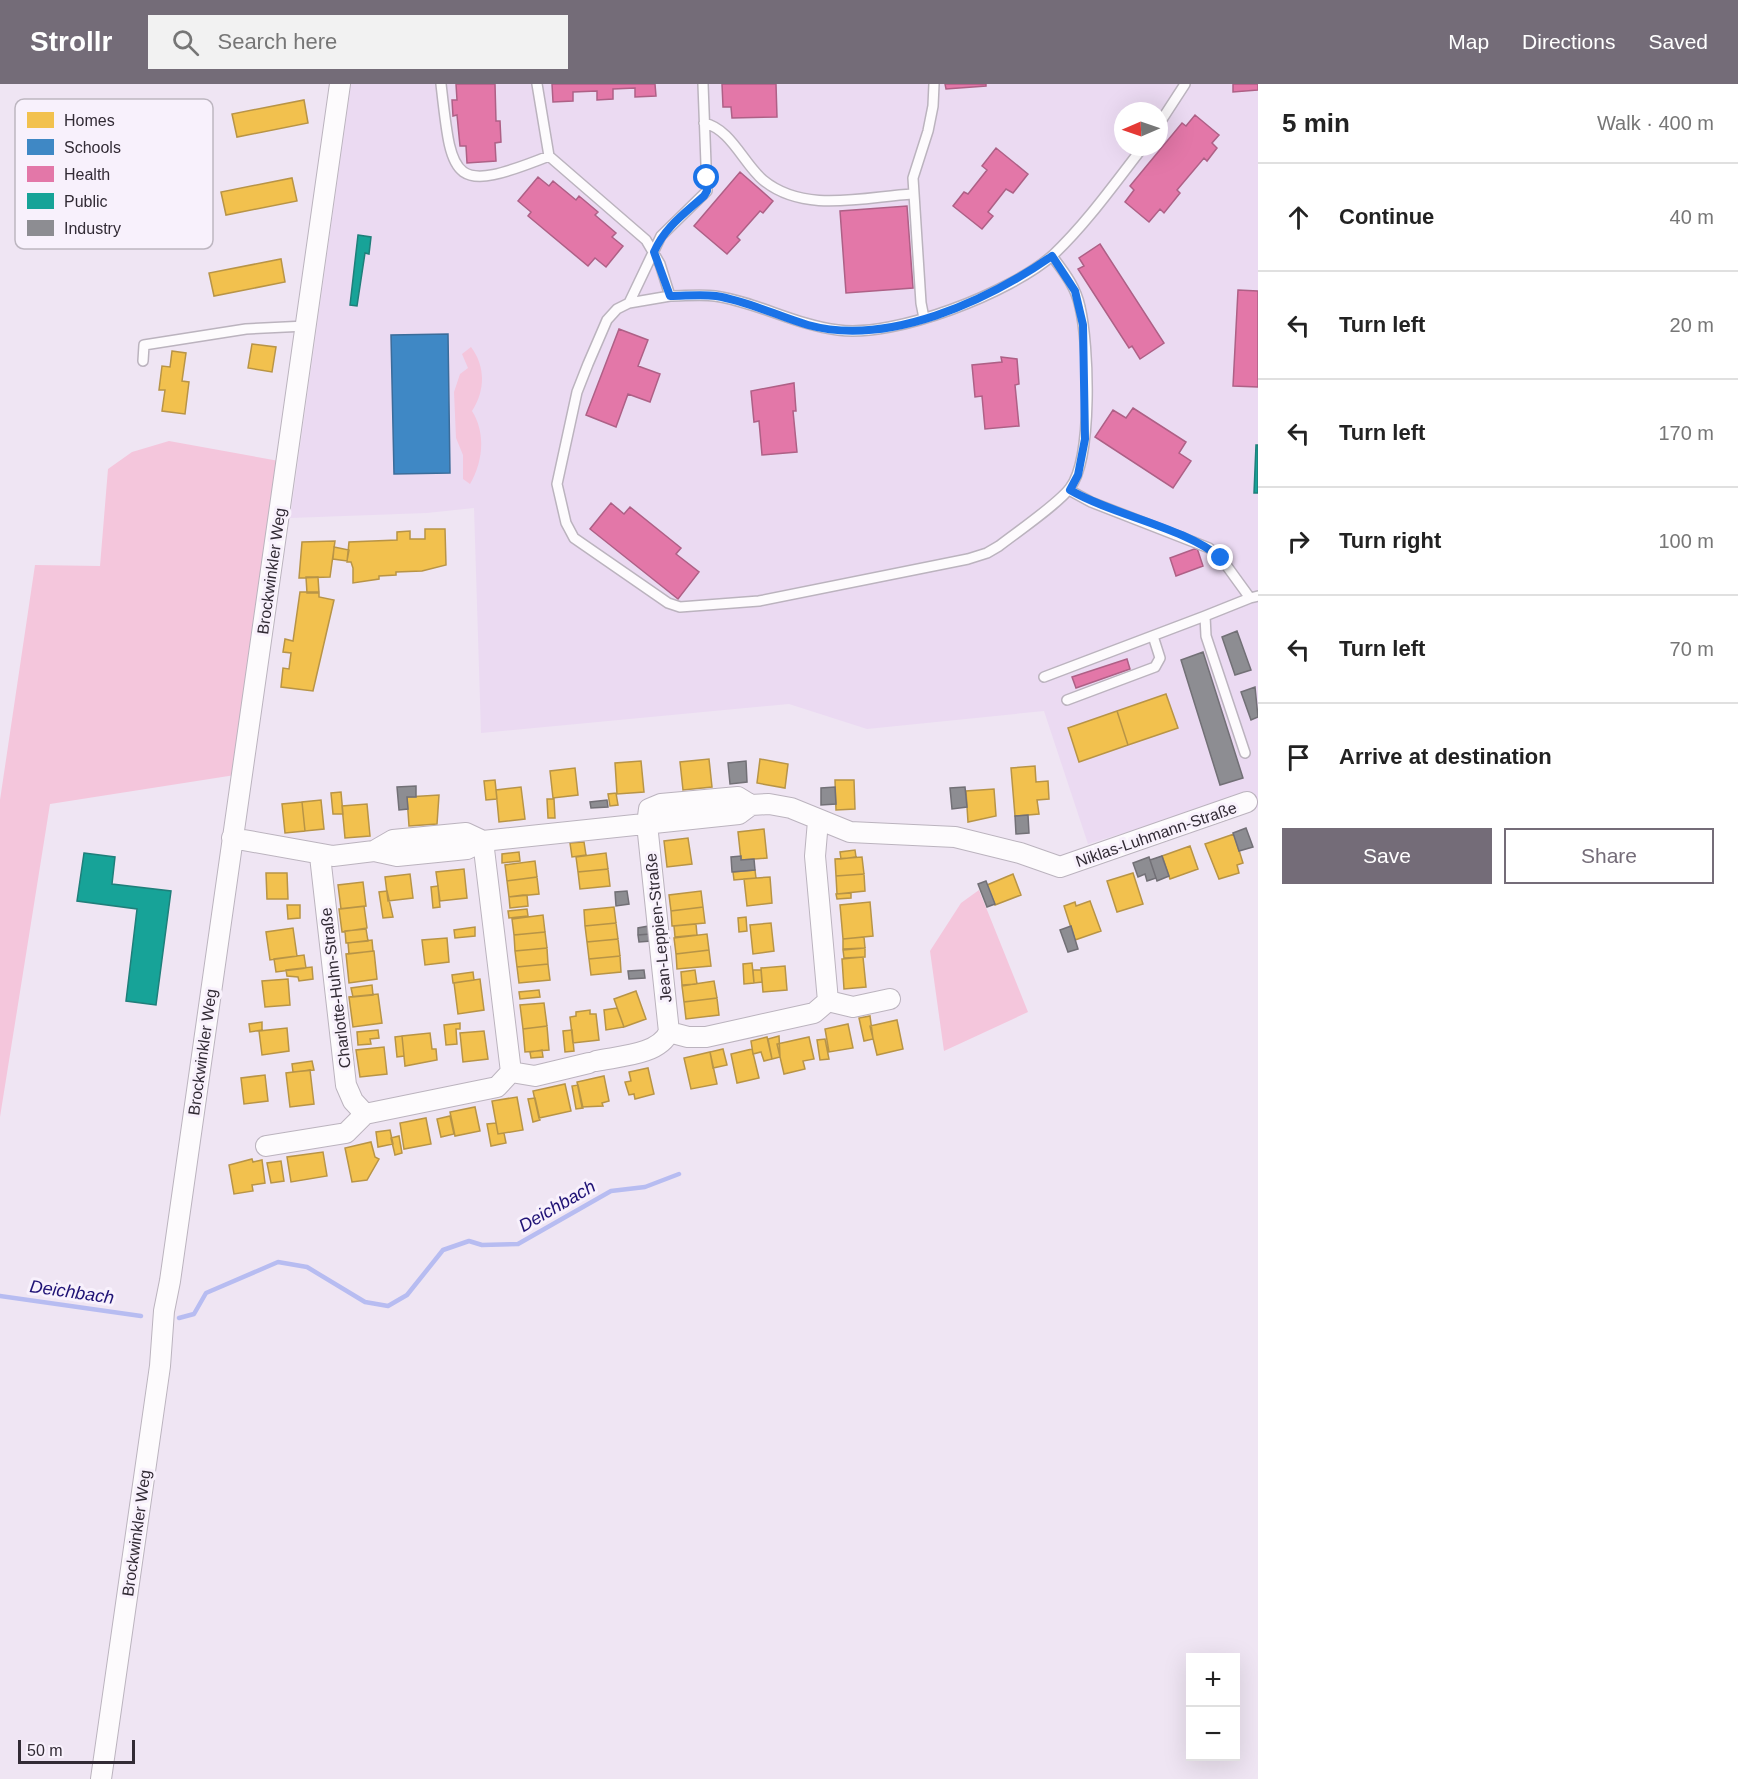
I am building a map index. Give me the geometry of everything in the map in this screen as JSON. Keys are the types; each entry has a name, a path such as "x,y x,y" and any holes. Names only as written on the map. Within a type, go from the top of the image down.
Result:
{"street":[{"name":"Brockwinkler Weg","path":"101,1779 160,1366 164,1311 340,84"},
{"name":"Niklas-Luhmann-Straße","path":"232,838 320,856 374,851 397,856 467,849 483,840 738,814 751,805 769,804 791,808 818,821 850,832 879,836 915,834 955,837 1020,853 1060,867 1247,802"},
{"path":"818,821 815,856 828,1001"},
{"name":"Jean-Leppien-Straße","path":"647,824 669,1032"},
{"path":"266,1146 346,1133 365,1114 497,1087 511,1072 483,840"},
{"name":"Charlotte-Huhn-Straße","path":"320,856 346,1085 353,1101 365,1114"},
{"path":"828,1001 853,1007 890,999"},
{"path":"511,1072 535,1076 656,1047 666,1041 669,1032 688,1037 706,1037 814,1013 828,1001"}],"lane":[{"path":"441,84 450,156 458,169 468,175 500,175 549,156"},
{"path":"537,84 549,156 595,198 638,232 654,252 670,296"},
{"path":"629,303 661,236 707,191 703,84"},
{"path":"924,318 912,194 914,169 928,130 933,106 934,84"},
{"path":"1168,110 1185,84"},
{"path":"704,123 717,126 762,179 777,190 796,197 817,201 912,194"},
{"path":"1052,256 1075,291 1083,325 1085,439 1078,475 1070,490 987,554 759,601 692,608 669,603 574,538 559,503 557,484 560,465 577,392 607,320 617,309 629,303 670,296 714,296 808,325 839,331 884,328 924,318 1004,286 1052,256 1135,156"},
{"path":"143,362 144,345 246,329 306,326"},
{"path":"1044,677 1254,597 1221,558 1209,548 1091,502 1070,490"},
{"path":"1205,616 1206,636 1245,753"},
{"path":"1067,700 1155,667 1160,658 1153,636"}],"shaded area":[{"path":"351,84 1258,84 1258,809 1252,793 1088,844 1044,711 867,729 789,704 481,733 474,508 427,513 290,518"},
{"path":"471,347 479,363 482,379 479,395 472,411 481,438 480,457 470,484 463,479 463,455 456,438 454,392 460,374 468,368 462,354"},
{"path":"169,441 279,461 235,775 50,804 0,1117 0,800 35,565 100,566 108,469 132,452"},
{"path":"979,890 1028,1012 944,1051 930,951 961,903"}],"building: Homes":[{"path":"304,100 308,123 237,137 232,114"},
{"path":"292,178 297,201 226,215 221,192"},
{"path":"281,259 285,282 214,296 209,273"},
{"path":"252,344 276,347 272,372 248,368"},
{"path":"172,351 186,353 182,381 189,382 185,414 162,411 165,390 159,390 162,366 170,367"},
{"path":"425,529 445,529 446,565 422,571 396,572 396,575 379,576 379,579 353,583 353,568 351,562 347,562 349,542 397,540 397,532 410,531 410,539 425,539"},
{"path":"335,541 330,577 299,578 302,542"},
{"path":"334,547 349,550 347,561 333,559"},
{"path":"306,577 318,577 319,593 307,593"},
{"path":"300,592 319,592 319,597 334,600 313,691 281,687 283,668 289,669 291,653 283,652 285,639 293,641"},
{"path":"1166,694 1178,728 1128,745 1117,711"},
{"path":"1117,711 1128,745 1079,762 1068,728"},
{"path":"709,759 712,787 683,790 680,762"},
{"path":"760,759 788,764 785,788 757,783"},
{"path":"641,761 644,792 617,794 615,763"},
{"path":"1035,766 1036,782 1048,781 1049,799 1037,800 1039,814 1015,816 1011,768"},
{"path":"575,768 578,795 553,798 550,771"},
{"path":"495,780 497,799 486,800 484,781"},
{"path":"835,780 854,780 855,809 836,810"},
{"path":"521,787 525,819 499,822 496,790"},
{"path":"994,789 996,816 968,822 966,791"},
{"path":"341,792 343,814 333,814 331,793"},
{"path":"616,793 618,805 610,806 608,794"},
{"path":"439,795 437,824 409,826 407,797"},
{"path":"547,799 554,799 555,818 548,818"},
{"path":"321,800 324,829 305,831 302,802"},
{"path":"302,802 305,831 285,833 282,804"},
{"path":"367,804 370,836 345,838 342,806"},
{"path":"764,829 767,858 741,860 738,832"},
{"path":"1234,834 1243,863 1237,865 1239,873 1219,879 1205,844"},
{"path":"688,838 692,864 667,867 664,841"},
{"path":"584,842 586,855 572,857 570,843"},
{"path":"1190,846 1198,869 1170,879 1162,856"},
{"path":"855,850 856,857 841,859 840,852"},
{"path":"519,852 520,861 502,863 502,854"},
{"path":"606,853 608,869 578,872 576,857"},
{"path":"862,857 864,874 836,876 835,859"},
{"path":"535,861 537,877 507,881 505,865"},
{"path":"464,869 467,898 440,901 436,872"},
{"path":"608,869 610,886 580,889 578,872"},
{"path":"755,870 756,878 734,880 733,872"},
{"path":"266,873 287,873 288,899 267,899"},
{"path":"1133,873 1143,904 1117,912 1107,881"},
{"path":"410,874 413,898 388,901 385,877"},
{"path":"864,874 865,891 837,894 836,876"},
{"path":"1013,874 1021,895 995,905 987,885"},
{"path":"537,877 539,894 509,897 507,881"},
{"path":"770,877 772,903 747,906 744,879"},
{"path":"363,882 366,906 341,909 338,885"},
{"path":"438,886 440,907 433,908 431,887"},
{"path":"387,891 393,917 383,918 379,892"},
{"path":"701,891 703,907 671,911 669,895"},
{"path":"851,893 851,898 837,899 836,894"},
{"path":"527,895 528,906 510,908 509,897"},
{"path":"1090,901 1101,931 1075,940 1064,906 1075,902 1076,906"},
{"path":"870,902 873,936 843,939 840,905"},
{"path":"287,905 300,905 300,918 288,919"},
{"path":"364,906 367,928 342,932 339,909"},
{"path":"614,907 616,923 585,926 584,910"},
{"path":"703,907 705,923 672,926 671,911"},
{"path":"527,909 528,916 509,918 508,911"},
{"path":"543,915 545,932 514,935 512,919"},
{"path":"746,917 747,931 739,932 738,918"},
{"path":"616,923 618,939 587,942 585,926"},
{"path":"771,923 774,951 753,954 750,925"},
{"path":"696,924 697,935 675,937 674,926"},
{"path":"475,927 475,936 455,938 454,930"},
{"path":"293,928 297,956 270,960 266,932"},
{"path":"366,929 368,941 346,943 345,931"},
{"path":"545,932 547,948 515,951 514,935"},
{"path":"707,934 709,950 676,954 674,938"},
{"path":"864,937 865,948 843,949 843,939"},
{"path":"447,938 449,962 425,965 422,940"},
{"path":"618,939 620,956 589,959 587,942"},
{"path":"372,940 373,951 349,954 348,943"},
{"path":"547,948 548,964 517,967 515,951"},
{"path":"865,948 865,957 844,958 843,950"},
{"path":"709,950 711,966 677,969 676,954"},
{"path":"374,951 377,979 349,983 346,954"},
{"path":"304,955 306,968 276,972 274,959"},
{"path":"620,956 621,972 591,975 589,959"},
{"path":"863,957 866,987 844,989 842,959"},
{"path":"752,963 754,983 744,984 743,964"},
{"path":"548,964 550,980 519,983 517,967"},
{"path":"785,966 787,990 763,992 761,968"},
{"path":"312,967 313,979 299,981 298,977 287,976 286,970"},
{"path":"695,970 697,984 682,985 681,972"},
{"path":"753,970 761,970 762,982 754,983"},
{"path":"473,972 474,980 453,983 452,975"},
{"path":"288,979 290,1005 265,1007 262,981"},
{"path":"480,979 484,1010 458,1014 454,983"},
{"path":"714,981 717,998 684,1002 682,986"},
{"path":"372,985 373,995 353,997 351,988"},
{"path":"539,990 540,997 520,999 519,992"},
{"path":"636,991 646,1019 624,1027 614,999"},
{"path":"378,994 382,1023 353,1027 349,997"},
{"path":"717,998 719,1015 686,1019 684,1002"},
{"path":"544,1003 547,1026 523,1029 520,1005"},
{"path":"617,1008 624,1027 606,1030 604,1010"},
{"path":"590,1010 590,1014 596,1014 599,1040 573,1043 570,1017 576,1016 576,1012"},
{"path":"870,1016 873,1039 864,1041 859,1018"},
{"path":"897,1020 903,1049 877,1055 870,1026"},
{"path":"262,1022 262,1030 250,1032 249,1024"},
{"path":"460,1023 460,1029 456,1029 457,1044 446,1045 444,1025"},
{"path":"848,1024 853,1048 829,1052 825,1029"},
{"path":"547,1026 549,1050 525,1052 523,1029"},
{"path":"287,1028 289,1051 262,1055 259,1031"},
{"path":"378,1030 379,1038 370,1039 371,1044 358,1045 357,1032"},
{"path":"572,1030 574,1051 565,1052 563,1031"},
{"path":"484,1031 488,1059 463,1062 460,1033"},
{"path":"430,1033 432,1049 436,1049 437,1060 405,1066 402,1036"},
{"path":"402,1036 404,1056 397,1057 395,1037"},
{"path":"779,1036 780,1057 772,1059 768,1039"},
{"path":"767,1037 772,1059 764,1061 761,1052 753,1054 751,1041"},
{"path":"809,1037 814,1059 803,1061 805,1069 784,1074 777,1044"},
{"path":"825,1039 829,1059 820,1060 817,1040"},
{"path":"384,1047 387,1074 360,1077 356,1050"},
{"path":"723,1049 727,1065 713,1068 710,1052"},
{"path":"752,1049 759,1078 737,1083 731,1054"},
{"path":"542,1050 543,1057 531,1058 530,1052"},
{"path":"710,1052 717,1084 691,1089 684,1058"},
{"path":"312,1061 314,1070 293,1072 292,1064"},
{"path":"648,1068 654,1094 635,1099 634,1094 629,1095 625,1082 631,1081 629,1072"},
{"path":"310,1070 314,1104 290,1107 286,1073"},
{"path":"265,1075 268,1101 244,1104 241,1078"},
{"path":"604,1076 609,1101 602,1103 603,1106 582,1107 577,1082"},
{"path":"565,1084 571,1111 539,1118 533,1091"},
{"path":"578,1085 583,1108 576,1109 572,1086"},
{"path":"517,1097 523,1130 498,1134 492,1101"},
{"path":"535,1098 540,1120 533,1122 528,1099"},
{"path":"475,1107 480,1131 455,1136 450,1112"},
{"path":"450,1116 454,1134 441,1137 437,1119"},
{"path":"426,1118 431,1144 404,1149 400,1123"},
{"path":"496,1123 498,1134 504,1133 506,1143 491,1146 487,1124"},
{"path":"390,1130 393,1144 378,1147 376,1132"},
{"path":"399,1136 402,1153 395,1155 391,1138"},
{"path":"371,1142 375,1157 379,1159 367,1180 352,1182 345,1148"},
{"path":"323,1152 327,1176 291,1182 287,1157"},
{"path":"252,1159 253,1162 262,1160 265,1183 252,1185 253,1191 234,1194 229,1165"},
{"path":"281,1161 284,1181 271,1183 267,1163"}],"building: Schools":[{"path":"448,334 450,473 394,474 391,335"}],"building: Health":[{"path":"456,84 495,84 496,121 500,121 501,142 495,143 496,161 467,163 466,146 460,146 457,115 453,116 452,100 457,100"},
{"path":"552,84 655,84 656,96 635,97 635,88 613,89 613,99 597,100 597,91 573,92 573,101 553,102"},
{"path":"722,84 776,84 777,117 732,118 731,107 723,107"},
{"path":"945,84 986,84 986,86 946,89"},
{"path":"1233,84 1258,84 1258,90 1233,92"},
{"path":"1195,115 1219,135 1212,143 1217,148 1207,161 1204,158 1177,190 1180,193 1164,213 1160,209 1149,222 1125,202 1134,190 1130,186 1155,156 1168,156 1168,140 1182,123 1186,126"},
{"path":"996,148 1028,174 1013,193 1006,189 988,212 993,216 982,229 953,206 964,192 968,194 987,170 982,166"},
{"path":"740,172 773,201 763,213 760,211 737,237 740,240 727,254 694,226"},
{"path":"538,177 549,186 553,181 576,200 579,196 598,212 595,215 616,233 612,237 623,246 606,267 595,258 588,266 528,216 531,212 518,201"},
{"path":"907,206 913,288 846,293 840,211"},
{"path":"1100,244 1164,343 1140,359 1132,346 1129,348 1078,269 1084,266 1079,258"},
{"path":"1238,290 1258,291 1258,387 1233,386"},
{"path":"619,329 648,340 638,366 660,374 650,402 628,394 616,427 586,415"},
{"path":"1001,357 1017,359 1019,384 1015,385 1019,426 985,429 982,396 975,397 972,365 1002,362"},
{"path":"794,383 796,411 793,411 797,452 762,455 759,421 754,422 751,391"},
{"path":"1133,408 1186,442 1179,453 1191,461 1173,488 1095,437 1113,410 1126,418"},
{"path":"611,503 624,514 630,507 681,548 676,554 699,572 678,599 590,529"},
{"path":"1197,548 1203,566 1176,576 1170,558"},
{"path":"1127,659 1130,669 1076,688 1072,677"}],"building: Public":[{"path":"358,235 371,237 369,254 365,253 357,306 350,305"},
{"path":"1256,445 1258,445 1258,493 1254,493"},
{"path":"84,853 115,857 112,884 171,891 156,1005 126,1001 137,909 77,901"}],"building: Industry":[{"path":"1237,631 1251,670 1235,675 1222,637"},
{"path":"1203,652 1243,778 1220,785 1181,660"},
{"path":"1255,687 1258,717 1251,720 1241,692"},
{"path":"746,761 747,782 730,784 728,763"},
{"path":"416,786 416,797 407,797 408,809 399,810 397,787"},
{"path":"835,787 836,804 821,805 821,788"},
{"path":"965,787 967,807 952,809 950,788"},
{"path":"607,800 608,807 591,808 590,802"},
{"path":"1028,815 1029,833 1016,834 1015,816"},
{"path":"1246,828 1253,847 1239,851 1233,833"},
{"path":"741,856 741,860 754,859 755,870 732,872 731,857"},
{"path":"1162,856 1169,876 1157,881 1150,860"},
{"path":"1149,857 1156,878 1147,881 1145,874 1138,877 1133,863"},
{"path":"986,881 995,904 987,907 978,884"},
{"path":"627,891 629,904 616,906 615,892"},
{"path":"649,926 650,934 638,935 638,928"},
{"path":"1071,926 1078,949 1068,952 1060,930"},
{"path":"650,934 651,941 639,942 638,935"},
{"path":"644,970 645,978 629,979 628,971"}],"waterway":[{"name":"Deichbach","path":"179,1318 194,1314 206,1293 278,1262 307,1267 365,1302 388,1306 407,1295 443,1250 469,1241 482,1245 518,1244 611,1191 645,1187 679,1174"},
{"name":"Deichbach","path":"0,1296 141,1316"}],"route":[{"path":"707,178 707,191 704,196 669,226 661,236 654,252 670,296 714,296 754,306 808,325 839,331 857,331 884,328 962,306 1004,286 1052,256 1068,276 1075,291 1083,325 1085,439 1083,458 1070,490 1091,502 1191,539 1209,548 1221,558"}]}
